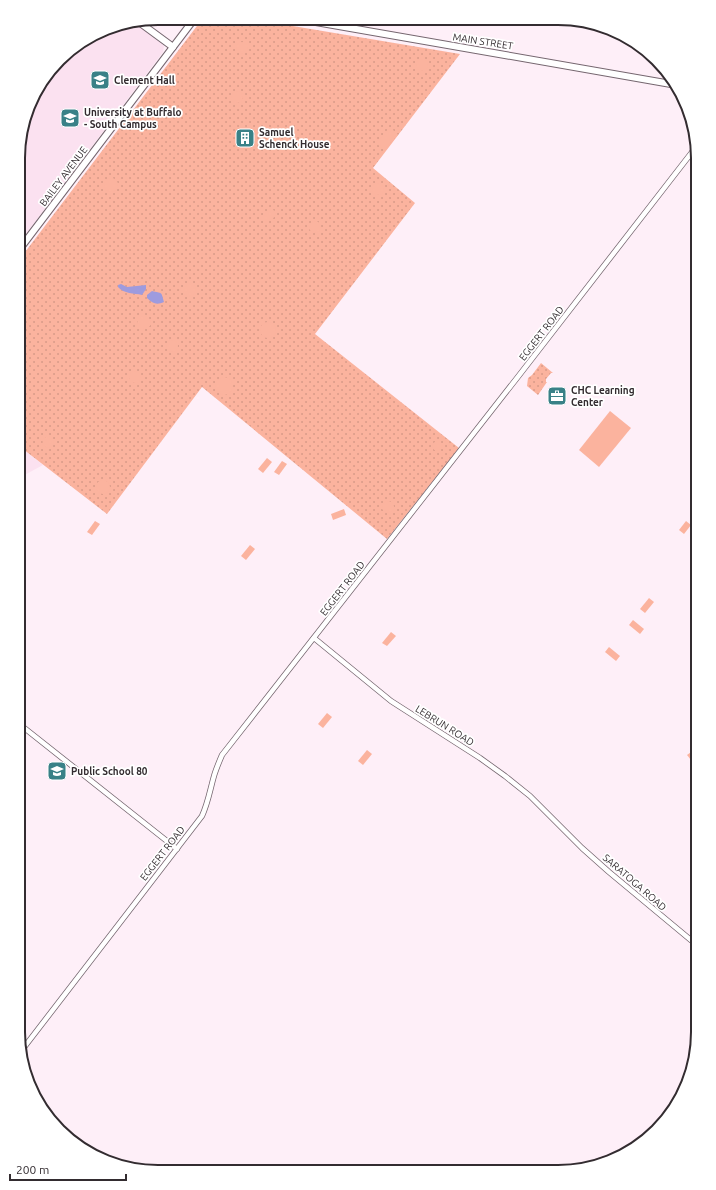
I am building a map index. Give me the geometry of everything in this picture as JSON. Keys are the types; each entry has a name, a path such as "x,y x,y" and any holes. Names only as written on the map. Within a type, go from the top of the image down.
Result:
{"main road":[{"name":"BAILEY AVENUE","path":"25,242 190,25"},
{"name":"MAIN STREET","path":"332,25 667,83"},
{"path":"144,26 173,47"}],"street":[{"name":"EGGERT ROAD","path":"26,1045 202,816 206,808 214,776 222,755 516,380 691,153"},
{"name":"LEBRUN ROAD","path":"314,638 391,701 480,758 505,776 530,796 563,829"},
{"path":"25,728 177,848"},
{"name":"SARATOGA ROAD","path":"563,829 618,880 691,940"}],"shaded area":[{"path":"198,25 287,25 460,54 373,168 415,203 315,334 459,448 387,539 202,387 107,514 25,451 25,252"},
{"name":"University at Buffalo - South Campus","path":"140,27 161,42 164,46 163,52 25,235 26,141 32,115 47,84 70,58 84,47 115,32"},
{"path":"240,42 244,42 248,48 244,54 240,54 236,50 236,46"},
{"path":"422,59 426,61 428,65 426,69 422,71 418,69 416,65 418,61"},
{"path":"235,91 239,91 243,97 239,103 235,103 231,99 231,95"},
{"path":"390,127 398,135 384,150 376,143"},
{"path":"111,178 116,180 118,185 116,190 111,192 106,190 104,185 106,180"},
{"path":"378,183 382,185 384,189 382,193 378,195 374,193 372,189 374,185"},
{"path":"271,209 275,211 276,214 272,220 268,221 264,219 264,216 266,212"},
{"path":"317,221 320,222 320,232 313,233 310,232 309,225 310,222"},
{"path":"190,283 194,284 196,289 194,294 189,297 185,296 183,291"},
{"path":"121,284 127,287 146,285 146,289 142,295 129,293 118,287 118,285"},
{"path":"152,291 161,293 164,302 153,303 149,300 147,295"},
{"path":"142,315 146,315 151,321 150,326 145,329 141,328 137,324 138,319"},
{"path":"268,322 275,327 276,330 271,337 268,338 261,333 260,330 265,323"},
{"path":"174,340 177,341 177,351 170,352 167,351 166,344 167,341"},
{"path":"541,363 553,373 551,373 546,379 547,382 538,395 527,386 528,378"},
{"path":"133,371 137,371 141,377 137,383 133,383 129,379 129,375"},
{"path":"224,377 230,380 233,386 230,392 224,395 218,392 215,386 218,380"},
{"path":"610,411 631,428 599,467 579,450"},
{"path":"48,436 52,438 54,442 52,446 48,448 44,446 42,442 44,438"},
{"path":"435,442 439,442 441,446 439,450 435,450 433,448 433,444"},
{"path":"25,451 43,465 25,475"},
{"path":"267,458 272,462 263,473 258,469"},
{"path":"282,461 287,464 279,475 274,472"},
{"path":"103,480 108,482 110,487 108,492 103,494 98,492 96,487 98,482"},
{"path":"388,501 392,503 394,507 392,511 388,513 384,511 382,507 384,503"},
{"path":"344,509 346,515 333,520 331,514"},
{"path":"95,521 100,524 92,535 87,532"},
{"path":"686,521 691,525 684,534 679,530"},
{"path":"250,545 255,549 246,560 241,556"},
{"path":"649,598 654,602 645,613 640,609"},
{"path":"633,620 644,629 640,634 629,625"},
{"path":"391,632 396,636 387,646 382,643"},
{"path":"609,647 620,656 616,661 605,652"},
{"path":"327,713 332,717 323,728 318,724"},
{"path":"367,750 372,754 363,765 358,761"},
{"path":"691,752 691,760 687,755"}],"place":[{"name":"Clement Hall","path":"100,80"},
{"name":"University at Buffalo - South Campus","path":"70,118"},
{"name":"Samuel Schenck House","path":"245,138"},
{"name":"CHC Learning Center","path":"557,396"},
{"name":"Public School 80","path":"57,771"}]}
